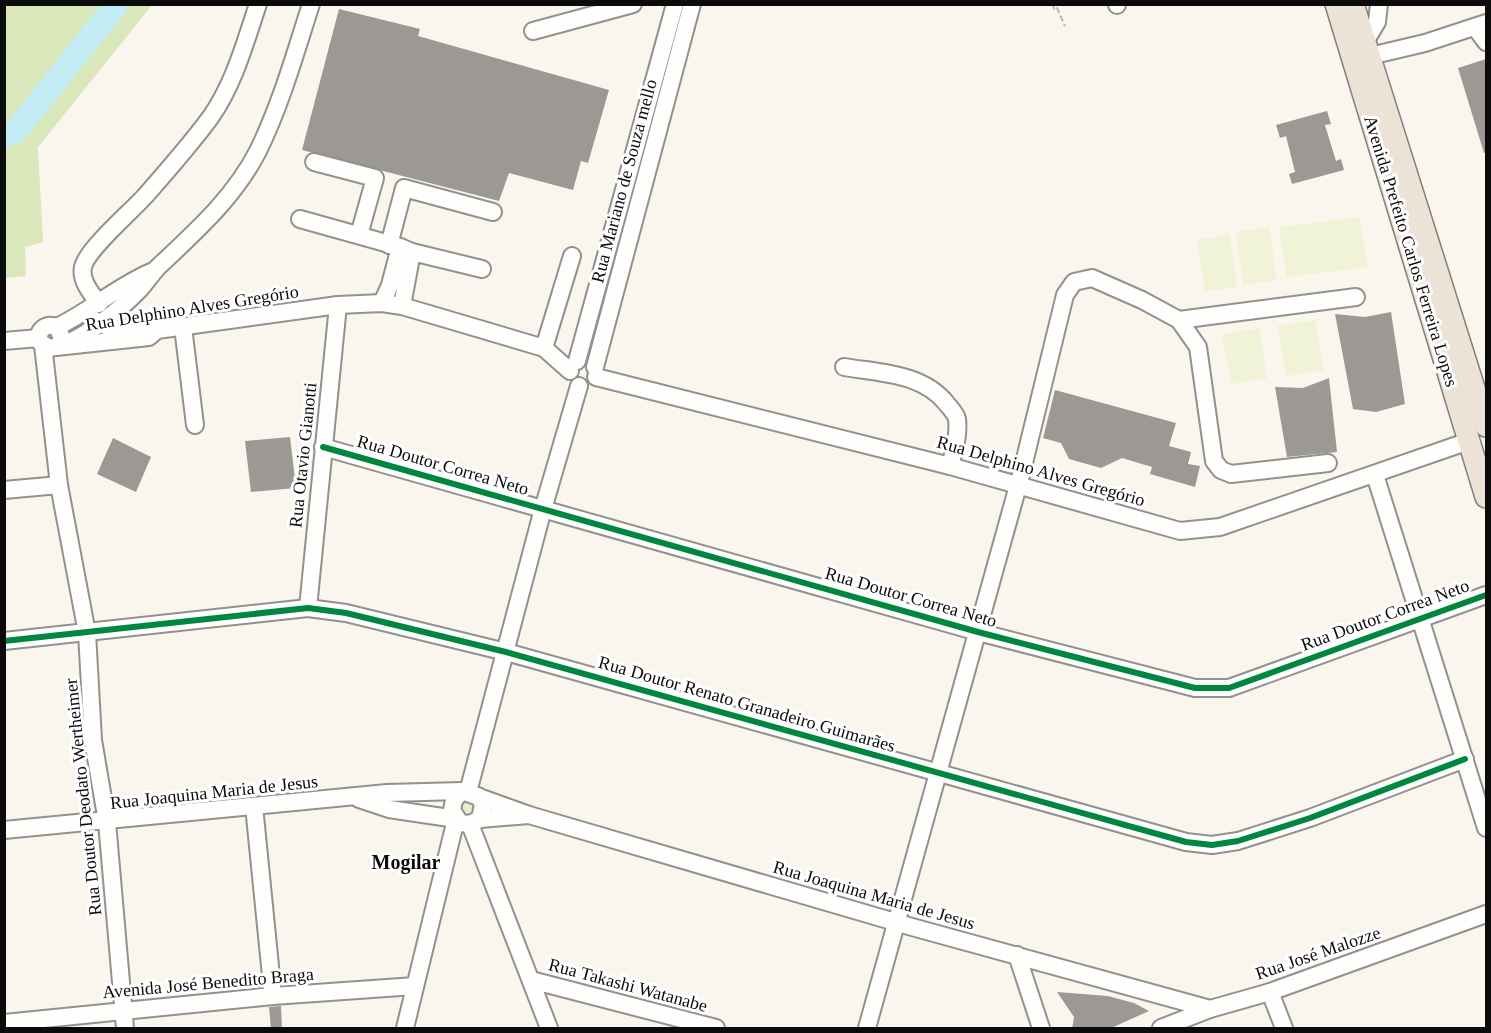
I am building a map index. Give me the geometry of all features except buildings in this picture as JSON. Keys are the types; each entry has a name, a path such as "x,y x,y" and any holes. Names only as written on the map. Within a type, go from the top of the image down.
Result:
{"main road":[{"name":"Avenida Prefeito Carlos Ferreira Lopes","path":"1336,4 1486,496"},
{"name":"Avenida Prefeito Carlos Ferreira Lopes","path":"1353,4 1485,415"}],"street":[{"path":"152,328 112,329 94,314 82,268 89,255 146,195 214,111 235,71 258,4"},
{"path":"155,271 129,281 94,314 78,338 50,345 40,332 46,326 57,327 94,314 128,300 207,222 245,173 279,104 311,4"},
{"path":"533,31 633,4"},
{"path":"1379,4 1377,22 1368,49 1425,43 1481,25 1486,42"},
{"name":"Rua Mariano de Souza mello","path":"573,366 679,5"},
{"name":"Rua Mariano de Souza mello","path":"596,372 679,5"},
{"path":"314,162 375,178 359,235"},
{"path":"402,306 400,248 404,188 492,212"},
{"path":"300,219 482,269"},
{"path":"382,303 392,280 400,248"},
{"path":"544,348 572,256"},
{"path":"867,1029 1018,484 1065,295 1074,282 1092,278 1142,300 1179,320 1198,347 1214,461 1221,470 1231,474 1328,463"},
{"path":"1179,320 1356,297"},
{"path":"128,300 129,318 152,328"},
{"name":"Rua Delphino Alves Gregório","path":"4,341 50,345 149,337 152,328 183,327 338,305 382,303 402,306 544,348 573,366"},
{"name":"Rua Otavio Gianotti","path":"308,609 338,305"},
{"path":"183,327 195,425"},
{"name":"Rua Doutor Deodato Wertheimer","path":"50,345 49,384 59,485 87,633 93,740 107,822 125,1029"},
{"path":"587,360 596,372 589,385 579,386 572,380 573,366 587,360"},
{"path":"844,367 901,376 925,384 939,393 957,417 956,445 950,466"},
{"name":"Rua Delphino Alves Gregório","path":"596,372 1018,484 1180,531 1220,527 1469,441"},
{"path":"549,1029 469,821 452,804 469,793 543,508 579,386"},
{"name":"Rua Doutor Correa Neto","path":"323,447 978,632 1212,689 1229,688 1486,595"},
{"path":"1375,475 1422,618 1486,828"},
{"path":"4,490 59,485"},
{"name":"Rua Doutor Renato Granadeiro Guimarães","path":"4,641 308,609 346,612 506,652 1186,842 1212,844 1238,841 1310,818 1465,759"},
{"name":"Rua Joaquina Maria de Jesus","path":"4,830 107,822 387,793 469,793 529,815 897,922 1209,1009"},
{"path":"405,1029 415,986 469,821 483,804 469,793"},
{"name":"Rua Joaquina Maria de Jesus","path":"355,798 389,809 469,821 529,815"},
{"path":"254,806 273,996"},
{"name":"Rua José Malozze","path":"1161,1029 1209,1009 1269,992 1486,914"},
{"path":"1017,955 1041,1029"},
{"name":"Rua Takashi Watanabe","path":"531,980 716,1029"},
{"name":"Avenida José Benedito Braga","path":"4,1023 273,996 415,986"},
{"path":"1269,992 1284,1029"}],"path":[{"path":"1052,4 1065,26"}],"green space":[{"path":"4,5 152,5 38,147 43,242 25,247 26,276 5,278"},
{"path":"1360,217 1368,267 1286,277 1279,227"},
{"path":"1269,227 1277,280 1243,285 1236,232"},
{"path":"1230,235 1237,287 1205,292 1197,240"},
{"path":"1315,320 1324,370 1286,376 1277,326"},
{"path":"1259,328 1267,378 1231,384 1222,334"},
{"path":"468,797 479,809 467,819 458,805"}],"waterway":[{"path":"4,136 16,131 117,4"}],"cycle path":[{"path":"323,447 978,632 1195,688 1229,688 1486,595"},
{"path":"4,641 308,608 346,613 506,652 1186,842 1212,845 1238,841 1310,818 1465,759"}],"district":[{"name":"Mogilar","path":"406,862"}]}
